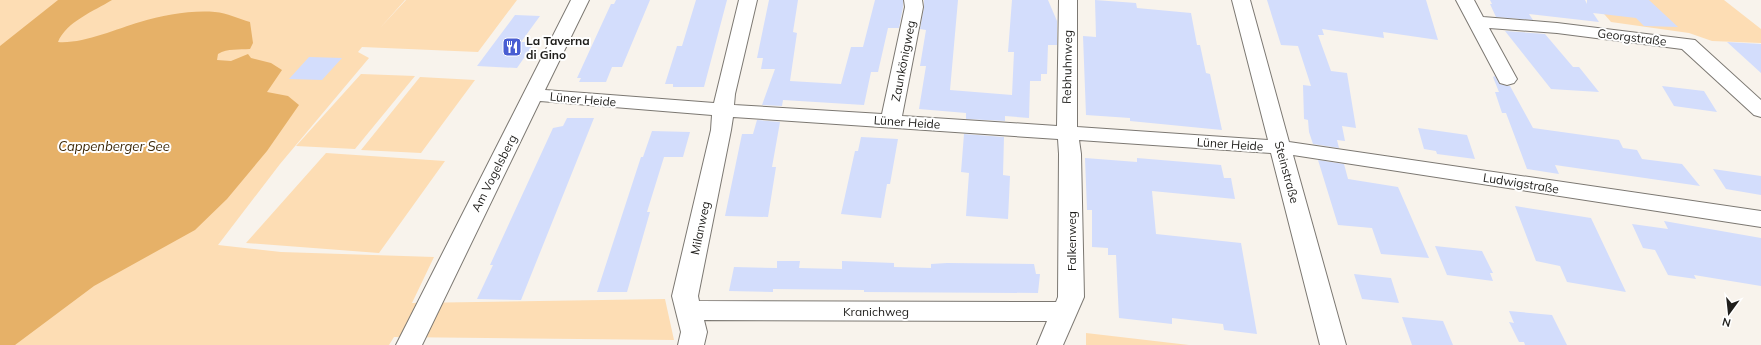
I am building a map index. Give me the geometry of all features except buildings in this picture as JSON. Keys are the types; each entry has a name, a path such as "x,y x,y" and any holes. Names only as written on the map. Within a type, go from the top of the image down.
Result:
{"street":[{"name":"Am Vogelsberg","path":"409,345 580,0"},
{"name":"Milanweg","path":"691,345 694,332 685,296 721,130 725,94 748,0"},
{"name":"Zaunkönigweg","path":"891,121 914,7 913,0"},
{"name":"Rebhuhnweg","path":"1068,0 1066,116 1069,133"},
{"name":"Steinstraße","path":"1241,0 1333,345"},
{"path":"1465,0 1507,79"},
{"name":"Georgstraße","path":"1476,22 1557,28 1688,44 1761,111"},
{"name":"Lüner Heide","path":"533,94 724,110 1280,147"},
{"name":"Falkenweg","path":"1050,345 1063,312 1071,297 1069,133"},
{"name":"Ludwigstraße","path":"1280,147 1761,219"},
{"name":"Kranichweg","path":"689,310 1063,312"}],"shaded area":[{"path":"0,0 405,0 380,28 406,0 517,0 478,52 362,47 358,52 369,58 280,164 218,245 281,252 434,257 412,303 665,299 674,340 394,337 389,345 0,345"},
{"path":"1592,0 1724,0 1761,29 1761,43 1712,41 1689,33 1611,22"},
{"path":"361,74 415,76 355,149 296,146"},
{"path":"420,77 475,80 421,153 361,150"},
{"path":"326,153 445,161 379,253 246,243"},
{"path":"1086,333 1189,345 1086,345"}],"water":[{"name":"Cappenberger See","path":"58,0 112,0 74,23 67,29 58,42 78,41 149,19 187,12 219,13 250,22 253,43 250,49 222,52 218,54 217,60 231,61 248,54 251,58 271,63 282,70 267,92 288,96 299,105 267,151 227,199 195,230 94,286 15,345 0,345 0,46"}],"place":[{"name":"La Taverna di Gino","path":"512,47"}]}
